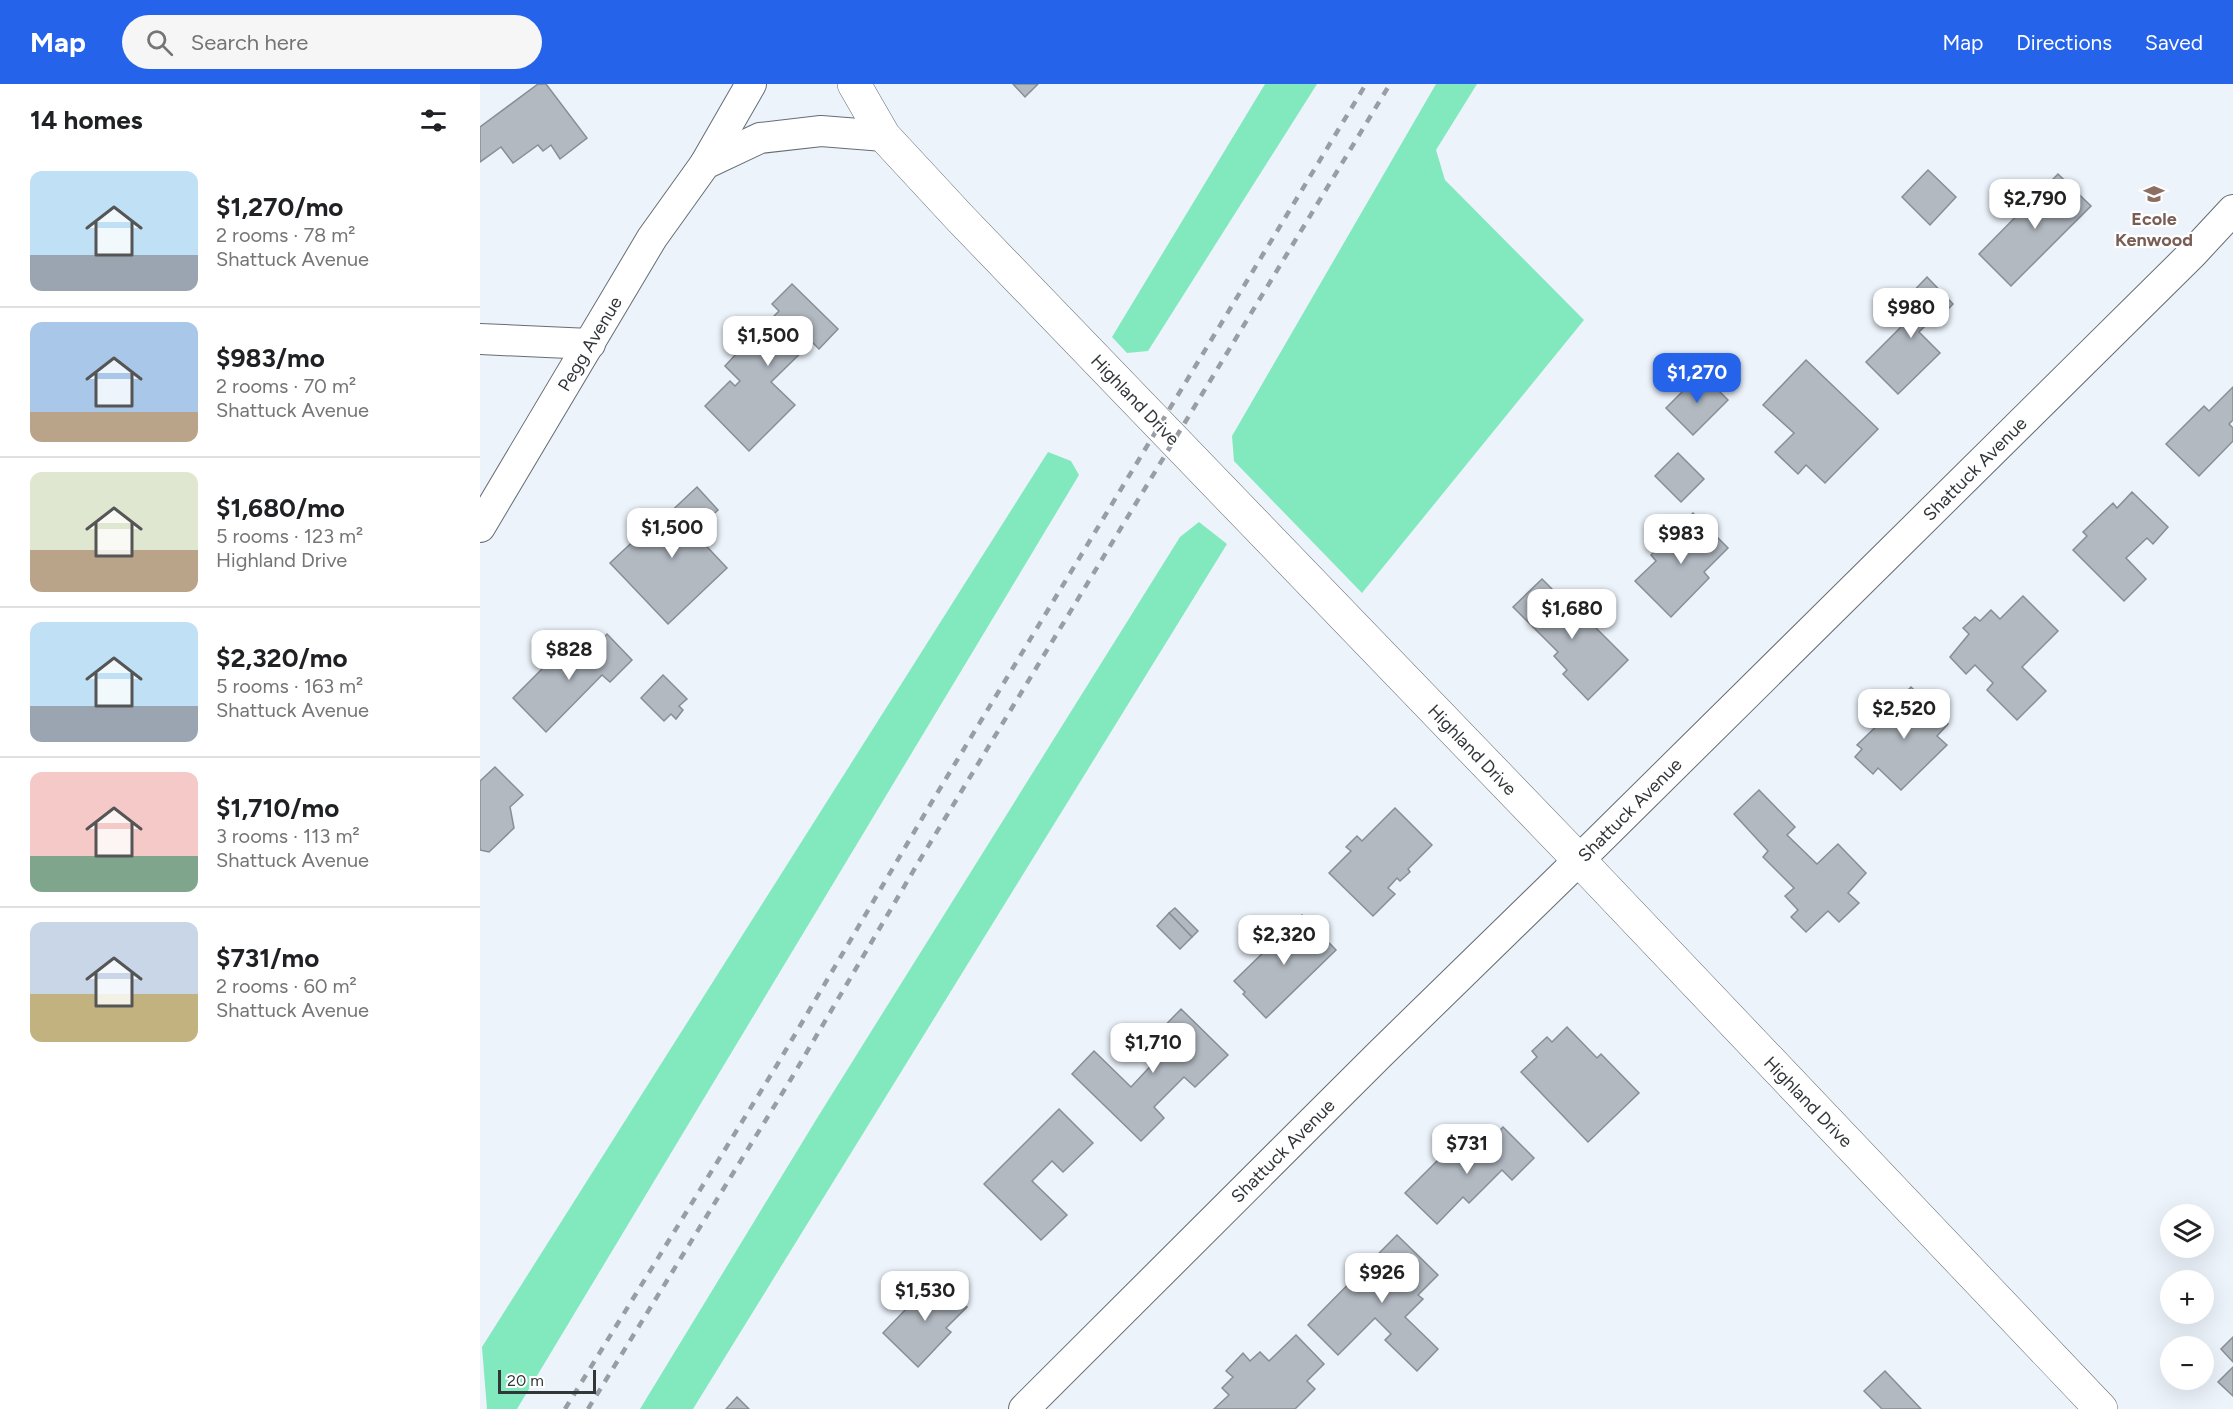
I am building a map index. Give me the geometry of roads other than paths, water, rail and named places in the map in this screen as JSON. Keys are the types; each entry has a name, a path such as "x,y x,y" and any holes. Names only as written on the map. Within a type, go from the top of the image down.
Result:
{"street":[{"name":"Pegg Avenue","path":"480,527 652,238 705,164 751,84"},
{"name":"Highland Drive","path":"854,84 884,136 960,218 1361,637 1579,860 2101,1409"},
{"name":"Pegg Avenue","path":"705,164 760,138 822,131 884,136"},
{"name":"Shattuck Avenue","path":"1024,1409 1380,1054 2186,260 2233,210"},
{"path":"480,339 590,344"}],"railway":[{"path":"565,1409 777,1065 930,805 1366,84"},
{"path":"588,1409 791,1079 918,863 1390,84"}],"place":[{"name":"Ecole Kenwood","path":"2154,194"}]}
